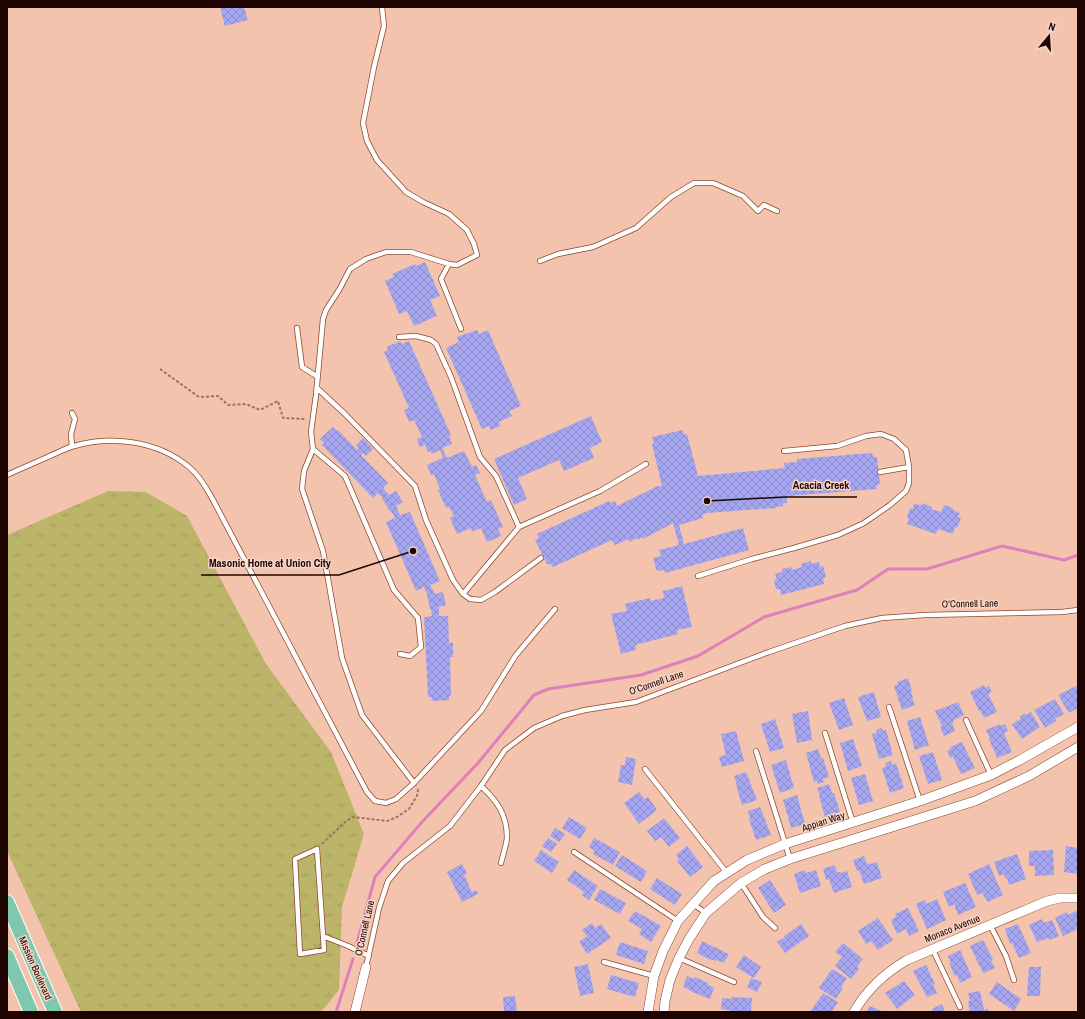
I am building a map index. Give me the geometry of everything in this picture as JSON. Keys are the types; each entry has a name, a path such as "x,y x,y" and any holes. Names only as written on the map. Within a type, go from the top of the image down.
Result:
{"main road":[{"name":"Mission Boulevard","path":"7,902 55,1012"},
{"path":"7,956 31,1012"}],"street":[{"name":"Appian Way","path":"648,1012 654,976 662,951 678,922 714,881 726,873 747,860 785,844 920,801 991,775 1078,727"},
{"path":"664,1012 670,980 689,939 706,913 741,883 765,869 790,859 975,801 1029,776 1078,747"},
{"name":"Monaco Avenue","path":"854,1012 861,1000 880,979 907,960 932,948 1047,901 1060,898 1078,898"},
{"name":"O’Connell Lane","path":"355,1012 366,967"}],"lane":[{"path":"382,7 384,26 363,123 367,141 377,160 406,192 449,214 467,230 478,255 457,265 449,264 411,252 386,252 366,258 350,269 340,290 326,310 323,319 317,388 311,432 313,449 304,471 302,488 323,551 342,658 362,715 414,783"},
{"path":"540,261 558,254 593,247 636,228 671,197 694,183 712,183 743,196 758,212 764,205 777,211"},
{"path":"449,264 441,278 461,329"},
{"path":"297,328 302,367 318,377"},
{"path":"399,337 416,336 431,340 436,344 451,377 480,457 496,476 519,527"},
{"path":"317,388 345,414 415,486 429,527 453,580 462,594 470,599 481,600 495,592 541,558"},
{"path":"72,413 74,419 71,434 72,446"},
{"path":"698,576 838,535 864,523 890,505 906,491 909,483 909,467 906,450 894,439 881,434 866,436 837,446 784,451"},
{"path":"7,475 72,446 92,441 133,443 155,447 175,456 190,467 202,481 212,498 367,792 375,801 386,803 396,799 414,783 481,711 516,655 555,609"},
{"path":"313,449 345,476 394,590 418,618 422,648 410,656 400,654"},
{"path":"462,594 519,527 600,491 646,464"},
{"path":"880,472 909,467"},
{"name":"O’Connell Lane","path":"366,967 379,908 388,881 403,863 450,826 481,786 505,750 534,728 562,716 585,710 636,702 768,652 845,626 882,618 925,614 1062,612 1078,610"},
{"path":"889,708 920,801"},
{"path":"966,720 991,775"},
{"path":"825,733 853,823"},
{"path":"756,751 790,859"},
{"path":"645,768 726,873"},
{"path":"481,786 496,800 504,813 507,838 501,863"},
{"path":"317,849 324,950 300,954 295,859 317,849"},
{"path":"574,852 678,922"},
{"path":"741,883 763,917 775,928"},
{"path":"693,904 706,913"},
{"path":"990,925 1006,956 1014,980"},
{"path":"323,936 369,956"},
{"path":"932,948 960,1007"},
{"path":"679,958 734,982"},
{"path":"604,962 654,976"}],"path":[{"path":"160,369 199,397 218,396 228,405 246,404 260,410 278,401 283,418 313,419"},
{"path":"317,849 346,821 353,817 387,821 403,813 408,809 417,796 418,790 414,783"}],"green space":[{"path":"108,491 146,492 187,516 266,664 331,752 364,834 342,907 339,990 321,1012 81,1012 7,851 7,535"}],"building":[{"path":"220,7 244,7 248,20 225,26"},
{"path":"425,262 440,296 430,300 437,316 414,326 407,311 399,314 385,281 394,277 392,274 415,264 416,266"},
{"path":"477,330 479,334 488,330 521,406 509,411 512,416 499,422 500,426 491,430 489,426 482,429 446,348 459,342 457,337"},
{"path":"400,341 402,344 409,341 451,435 449,436 452,444 442,448 447,458 464,451 472,467 476,465 480,473 475,475 487,502 491,500 503,527 498,529 501,536 487,542 481,528 472,532 471,528 457,534 450,518 454,516 449,507 446,508 438,490 440,489 434,474 431,475 427,465 443,458 440,450 432,454 430,451 428,452 425,445 420,447 417,439 422,437 414,420 409,422 404,410 409,408 384,352 388,350 387,347"},
{"path":"591,416 602,442 590,448 594,458 564,471 559,460 518,478 527,499 514,505 494,459"},
{"path":"333,427 337,431 338,430 357,450 359,448 356,445 363,438 373,449 366,456 363,453 361,455 388,483 383,488 389,495 396,491 403,502 396,506 400,515 410,512 440,581 430,585 435,594 443,592 446,605 439,607 439,616 448,616 449,643 453,643 453,657 450,657 451,695 449,696 449,700 432,701 431,697 428,697 424,617 432,616 431,609 424,587 416,591 386,522 395,518 382,499 383,498 378,493 373,498 322,445 324,443 320,439"},
{"path":"683,430 684,435 687,434 698,476 785,468 784,463 797,462 797,459 872,453 873,457 877,457 880,484 876,485 877,489 787,496 787,503 783,503 783,506 776,508 707,513 702,515 703,518 679,525 684,544 743,528 749,550 665,573 664,570 659,571 656,569 653,558 661,556 659,550 679,545 673,523 643,539 642,537 638,540 637,538 630,542 628,539 615,545 612,540 553,567 550,564 547,564 535,540 539,538 537,534 609,501 610,503 615,501 617,506 658,486 662,486 652,444 654,443 652,437"},
{"path":"914,503 921,506 922,503 932,507 931,509 941,512 944,505 953,508 953,510 960,513 958,517 961,518 957,528 955,527 953,534 938,529 936,534 907,524 909,518 907,517 910,508 913,509"},
{"path":"811,561 811,564 819,562 820,567 823,566 826,577 823,578 824,584 781,595 780,589 776,589 774,580 777,579 775,574 782,572 782,569 791,567 792,570 802,567 801,564"},
{"path":"682,586 692,627 677,630 678,634 635,645 636,650 621,654 611,614 627,611 625,604 650,598 650,601 664,598 663,591"},
{"path":"908,678 915,705 902,710 894,686 898,684 897,682"},
{"path":"984,685 985,688 989,686 992,692 988,694 997,712 984,718 970,692"},
{"path":"1078,685 1078,708 1069,713 1058,695"},
{"path":"874,692 881,717 867,721 858,697"},
{"path":"844,698 853,725 839,730 829,703"},
{"path":"1055,699 1064,714 1055,719 1056,721 1045,728 1034,710"},
{"path":"958,702 964,715 953,720 954,722 952,723 955,731 944,736 940,727 942,726 935,711"},
{"path":"808,711 812,740 797,743 792,714"},
{"path":"1031,712 1040,727 1022,739 1012,724 1021,719 1020,716"},
{"path":"920,717 929,745 915,750 907,721"},
{"path":"775,719 784,748 770,752 761,724"},
{"path":"1000,724 1001,726 1005,724 1008,731 1004,733 1012,752 997,758 986,730"},
{"path":"882,728 883,731 886,730 893,755 879,759 872,734 877,733 876,730"},
{"path":"736,731 744,761 722,767 719,757 726,755 721,734"},
{"path":"853,739 862,766 848,771 840,743"},
{"path":"962,742 975,768 961,774 953,757 950,758 947,751 951,749 950,747"},
{"path":"818,749 821,758 823,758 829,777 823,779 824,782 818,784 817,781 814,782 806,753"},
{"path":"933,752 942,780 928,784 919,756"},
{"path":"626,757 636,759 632,785 618,782 621,765 625,765"},
{"path":"786,760 794,788 780,793 771,765"},
{"path":"891,761 892,765 896,763 904,788 890,793 882,768 886,767 885,763"},
{"path":"746,772 757,800 742,805 734,776"},
{"path":"865,774 873,801 859,805 851,778"},
{"path":"829,784 832,793 834,793 840,812 825,817 817,788"},
{"path":"639,792 644,799 648,797 657,810 639,824 624,803"},
{"path":"797,795 805,824 791,828 783,800"},
{"path":"760,807 771,835 756,840 748,811"},
{"path":"569,817 587,828 580,839 562,828"},
{"path":"664,818 680,838 669,847 661,837 655,841 647,831"},
{"path":"555,828 565,834 559,842 550,836"},
{"path":"548,838 557,844 551,852 542,846"},
{"path":"594,838 620,852 613,865 593,854 595,851 589,847"},
{"path":"687,846 703,867 690,877 677,861 679,859 676,855"},
{"path":"1066,846 1078,848 1078,874 1064,872"},
{"path":"541,850 559,862 552,873 534,861"},
{"path":"1053,850 1054,875 1035,876 1035,866 1029,866 1029,851"},
{"path":"1017,854 1026,879 1009,885 1004,874 999,876 994,862"},
{"path":"622,855 647,871 641,882 615,866"},
{"path":"864,856 867,864 877,862 882,878 864,884 859,870 857,871 853,860"},
{"path":"462,864 467,873 464,875 472,892 476,890 478,894 462,902 447,872"},
{"path":"989,864 1003,895 988,902 982,893 977,895 968,874"},
{"path":"834,865 837,872 840,873 847,871 852,887 834,893 829,879 826,880 823,869"},
{"path":"574,870 598,886 589,900 582,895 584,892 567,880"},
{"path":"805,870 806,873 816,870 821,886 800,893 794,874"},
{"path":"657,878 682,894 675,905 650,889"},
{"path":"770,880 786,905 774,913 758,888"},
{"path":"965,883 976,907 958,915 954,904 949,907 943,892"},
{"path":"600,889 626,903 620,914 594,900"},
{"path":"937,899 946,920 927,929 916,904 925,900 926,904"},
{"path":"908,908 919,931 909,936 906,929 897,934 891,920 896,917 895,914"},
{"path":"1078,910 1078,929 1063,936 1055,918 1067,912 1068,915"},
{"path":"635,911 661,926 651,942 639,934 642,929 628,921"},
{"path":"878,918 893,940 878,950 871,941 866,944 858,931"},
{"path":"1042,919 1044,923 1052,920 1059,936 1050,940 1048,938 1037,942 1029,925"},
{"path":"592,923 595,928 601,924 611,938 587,954 579,942 587,936 582,930"},
{"path":"801,924 809,936 785,953 777,942"},
{"path":"1018,924 1031,953 1019,958 1012,943 1010,944 1005,929"},
{"path":"983,940 993,959 991,960 995,968 983,973 970,946"},
{"path":"702,941 729,954 724,963 717,960 710,960 697,953"},
{"path":"620,942 648,951 644,964 616,955"},
{"path":"843,943 863,959 857,967 859,969 851,979 835,966 842,957 835,952"},
{"path":"960,950 972,977 960,983 957,975 955,976 949,963 951,963 948,956"},
{"path":"744,955 761,967 754,978 736,967"},
{"path":"588,964 594,993 580,996 574,967"},
{"path":"926,965 935,984 933,985 937,993 927,997 913,971"},
{"path":"1029,967 1041,967 1040,996 1027,996"},
{"path":"832,969 847,978 836,999 819,988"},
{"path":"611,975 639,983 635,997 607,989"},
{"path":"687,976 694,979 695,977 708,983 707,984 714,988 710,999 683,987"},
{"path":"751,978 762,982 757,992 747,987"},
{"path":"904,981 915,995 897,1009 885,993"},
{"path":"997,982 1021,999 1014,1011 989,994"},
{"path":"980,991 984,1010 988,1009 989,1012 970,1012 968,993"},
{"path":"823,993 838,1002 832,1011 834,1012 810,1012"},
{"path":"515,996 517,1012 504,1012 503,997"},
{"path":"731,997 752,998 751,1012 721,1009 722,998 731,999"},
{"path":"942,1004 945,1012 933,1012 932,1009"},
{"path":"869,1006 885,1012 867,1012"}],"waterway":[{"path":"357,943 375,877 422,822 478,763 534,695 548,689 641,675 698,656 764,617 857,590 888,569 927,569 1002,546 1064,560 1078,555"},
{"path":"336,1012 353,959"}],"place":[{"name":"Acacia Creek","path":"707,501"},
{"name":"Masonic Home at Union City","path":"413,551"}]}
